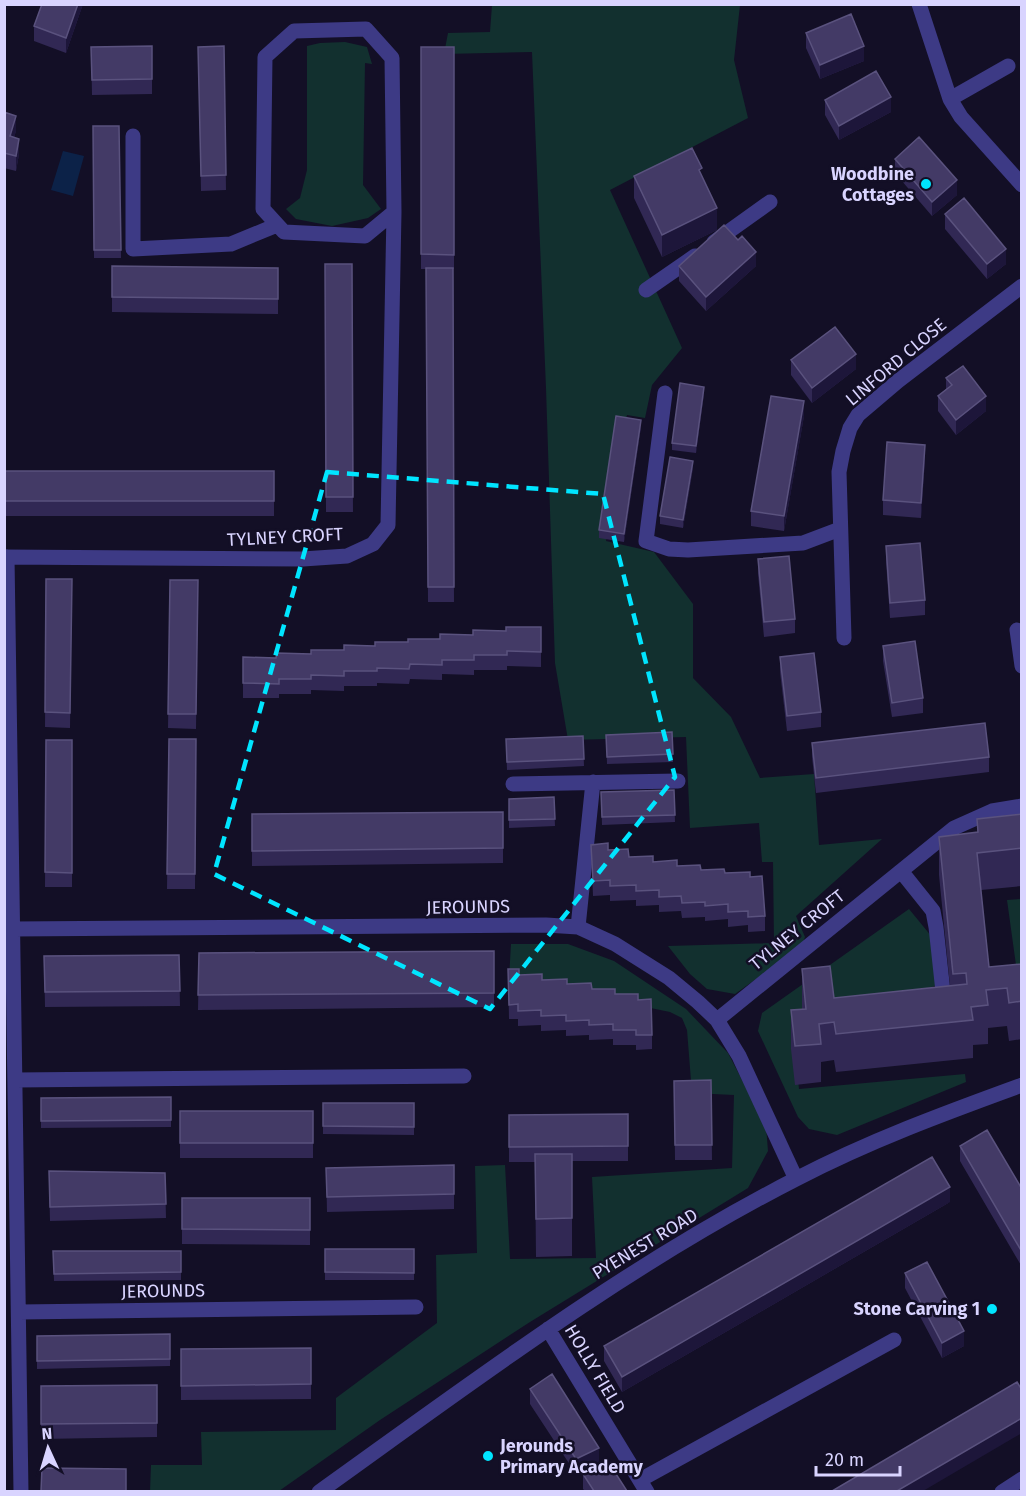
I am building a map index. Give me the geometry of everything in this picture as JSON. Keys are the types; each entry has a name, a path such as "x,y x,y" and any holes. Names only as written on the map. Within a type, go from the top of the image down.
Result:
{"street":[{"path":"919,4 950,99 962,117 1022,185"},
{"name":"TYLNEY CROFT","path":"6,557 303,559 347,556 373,544 388,525 394,212 392,58 366,29 294,31 265,57 263,209 277,225"},
{"path":"950,99 1008,66"},
{"path":"134,136 133,249 231,244 277,225 284,232 365,236 394,212"},
{"path":"646,290 770,202"},
{"name":"LINFORD CLOSE","path":"844,638 839,472 847,440 858,415 898,381 1022,286"},
{"path":"665,393 646,541 669,549 688,550 803,543 840,529"},
{"path":"6,557 13,929 10,1049 15,1080 11,1284 19,1312 21,1491"},
{"path":"1017,630 1022,666"},
{"path":"513,783 678,781"},
{"path":"578,927 593,782"},
{"name":"TYLNEY CROFT","path":"717,1020 954,828 972,818 1022,806"},
{"path":"901,871 933,911 936,927 944,1001 921,1004"},
{"name":"JEROUNDS","path":"13,929 546,925 578,927 615,944 669,978 717,1020 739,1056 796,1179"},
{"path":"15,1080 464,1076"},
{"name":"PYENEST ROAD","path":"319,1491 614,1283 796,1179 914,1124 1022,1085"},
{"name":"JEROUNDS","path":"19,1312 417,1307"},
{"name":"HOLLY FIELD","path":"548,1329 644,1486"},
{"path":"644,1486 894,1340"},
{"path":"1002,1491 1022,1479"}],"highlighted area":[{"path":"327,472 603,494 675,777 490,1009 214,874"}],"green space":[{"path":"492,5 740,5 734,60 748,118 610,190 682,348 652,385 645,418 627,415 606,541 654,552 693,604 693,678 731,717 760,778 814,774 819,845 882,839 796,916 805,937 801,947 735,994 707,989 690,974 668,946 774,943 773,862 762,862 759,823 690,828 686,737 568,740 555,663 532,52 444,54 448,33 490,32"},
{"path":"345,42 367,47 372,64 365,63 363,185 381,209 368,218 332,226 296,219 286,209 300,198 307,170 307,46"},
{"path":"1021,899 1021,994 1020,994 1007,900"},
{"path":"909,909 932,937 937,985 794,1040 799,1089 965,1074 966,1082 837,1135 809,1129 798,1117 758,1031 762,1013"},
{"path":"511,944 568,944 614,961 686,1009 728,1053 766,1126 768,1151 748,1188 530,1322 380,1420 279,1491 150,1492 151,1465 202,1465 201,1432 336,1430 336,1398 437,1323 436,1255 477,1253 475,1166 505,1165 510,1259 596,1258 592,1177 732,1168 734,1095 692,1093 687,1030 682,1018 670,1012 509,979"}],"water":[{"path":"63,151 84,156 73,196 51,190"}],"building":[{"path":"42,4 78,4 66,38 34,26"},
{"path":"851,14 864,46 820,65 806,33"},
{"path":"152,46 152,79 92,80 91,47"},
{"path":"224,46 226,175 201,176 198,47"},
{"path":"421,47 454,47 454,255 421,254"},
{"path":"876,71 891,97 839,126 825,100"},
{"path":"4,112 16,116 10,136 19,139 16,156 4,153"},
{"path":"93,126 119,126 121,250 94,250"},
{"path":"919,137 957,180 932,202 895,159"},
{"path":"692,148 702,168 699,170 717,208 662,235 634,176"},
{"path":"964,198 1006,249 987,264 945,214"},
{"path":"724,225 738,240 742,236 756,252 706,297 679,266"},
{"path":"325,264 352,264 353,497 326,497"},
{"path":"112,266 278,268 278,299 112,297"},
{"path":"426,268 453,268 454,587 428,587"},
{"path":"835,327 856,354 812,388 791,360"},
{"path":"963,366 986,396 956,420 938,396 952,385 946,378"},
{"path":"680,383 704,387 696,446 672,443"},
{"path":"771,396 804,401 784,516 751,511"},
{"path":"616,416 641,420 624,534 599,530"},
{"path":"887,442 925,445 921,503 883,500"},
{"path":"670,457 693,461 683,520 660,516"},
{"path":"4,471 274,471 274,501 4,501"},
{"path":"920,543 925,600 890,603 886,546"},
{"path":"789,556 795,619 764,622 758,559"},
{"path":"46,579 72,579 70,713 45,712"},
{"path":"170,580 198,580 196,714 168,714"},
{"path":"506,627 541,627 541,652 507,651 507,655 474,655 474,660 442,660 442,665 410,664 409,669 377,668 377,671 344,671 344,676 311,675 311,679 279,679 279,684 243,683 243,657 276,658 277,653 311,654 311,650 344,650 344,645 375,646 375,642 440,639 440,634 473,635 473,630 506,631"},
{"path":"915,641 923,698 892,703 883,646"},
{"path":"814,653 821,712 787,716 780,657"},
{"path":"985,723 989,757 816,778 812,743"},
{"path":"672,732 673,754 607,757 606,735"},
{"path":"583,736 584,759 507,762 506,739"},
{"path":"169,739 196,739 195,874 167,874"},
{"path":"46,740 72,740 72,873 45,872"},
{"path":"674,790 675,815 602,817 601,792"},
{"path":"554,797 555,819 509,820 509,799"},
{"path":"503,812 503,848 252,851 252,814"},
{"path":"1022,814 1022,848 977,853 989,967 1022,964 1022,1001 1009,1003 1007,988 986,990 988,1005 971,1007 973,1020 836,1034 834,1022 819,1024 821,1044 795,1046 791,1010 806,1009 802,969 830,966 834,998 967,984 966,973 953,974 939,837 978,832 977,819"},
{"path":"608,843 608,850 628,849 629,857 653,856 653,862 677,860 677,866 700,865 701,870 724,869 725,873 750,872 750,877 762,876 765,916 748,917 748,911 728,912 728,904 705,906 705,902 682,903 681,896 659,897 659,890 636,891 636,885 610,886 610,880 593,881 591,845"},
{"path":"494,951 494,993 198,995 199,953"},
{"path":"179,955 180,991 45,992 44,956"},
{"path":"508,969 519,969 519,975 542,974 542,980 567,979 567,984 591,983 592,989 615,989 615,994 638,994 638,1000 651,999 652,1035 636,1035 636,1030 613,1030 613,1024 589,1025 589,1020 566,1021 566,1015 541,1016 541,1010 518,1011 518,1004 509,1005"},
{"path":"711,1080 712,1145 675,1145 674,1081"},
{"path":"171,1097 171,1120 41,1121 41,1098"},
{"path":"323,1103 414,1103 414,1127 323,1126"},
{"path":"180,1111 313,1111 313,1143 180,1143"},
{"path":"628,1114 628,1146 509,1147 509,1115"},
{"path":"987,1130 1022,1189 1022,1252 960,1146"},
{"path":"535,1154 572,1154 572,1218 536,1219"},
{"path":"932,1157 950,1187 622,1377 604,1346"},
{"path":"454,1165 454,1194 327,1197 326,1168"},
{"path":"49,1171 165,1173 166,1204 50,1207"},
{"path":"182,1198 310,1198 310,1230 182,1229"},
{"path":"325,1249 414,1249 414,1273 325,1272"},
{"path":"53,1251 181,1251 181,1272 54,1274"},
{"path":"927,1262 964,1331 942,1343 905,1273"},
{"path":"170,1334 170,1359 37,1361 37,1336"},
{"path":"311,1348 311,1384 181,1386 181,1349"},
{"path":"552,1374 599,1448 576,1459 530,1389"},
{"path":"1017,1382 1022,1390 1022,1418 897,1491 832,1491"},
{"path":"157,1385 157,1423 41,1424 41,1386"},
{"path":"607,1460 627,1491 594,1491 583,1474"},
{"path":"42,1468 126,1469 126,1491 41,1491"}],"place":[{"name":"Woodbine Cottages","path":"926,184"},
{"name":"Stone Carving 1","path":"992,1309"},
{"name":"Jerounds Primary Academy","path":"488,1456"}]}
